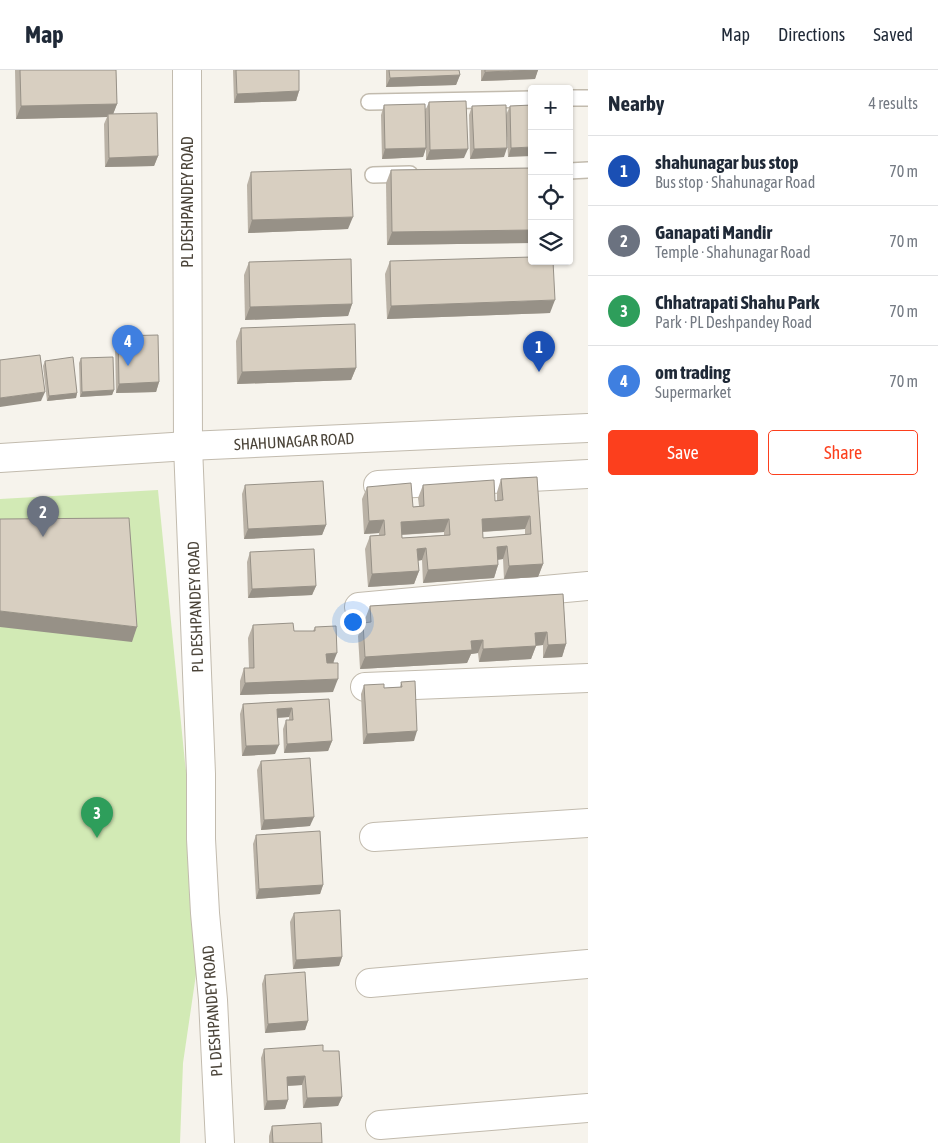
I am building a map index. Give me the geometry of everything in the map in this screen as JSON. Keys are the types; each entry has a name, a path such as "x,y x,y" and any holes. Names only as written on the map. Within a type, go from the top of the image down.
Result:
{"street":[{"name":"PL DESHPANDEY ROAD","path":"187,70 188,446 201,774 201,839 205,913 213,1000 220,1143"},
{"name":"SHAHUNAGAR ROAD","path":"0,458 188,446 588,428"},
{"path":"378,485 588,474"},
{"path":"359,606 588,586"},
{"path":"365,687 588,678"},
{"path":"374,837 588,823"},
{"path":"370,983 588,964"},
{"path":"380,1125 588,1108"}],"lane":[{"path":"573,98 588,98"},
{"path":"369,102 528,99"},
{"path":"573,171 588,170"},
{"path":"373,175 423,174"}],"green space":[{"path":"158,490 185,763 205,913 183,1063 180,1143 0,1143 0,499"}],"building":[{"path":"20,70 116,70 117,104 21,106"},
{"path":"236,70 299,70 299,91 237,94"},
{"path":"389,70 459,70 460,75 390,78"},
{"path":"485,70 538,70 485,72"},
{"path":"466,101 468,149 430,150 429,102"},
{"path":"425,104 426,148 385,149 384,105"},
{"path":"506,105 507,148 474,149 472,106"},
{"path":"528,105 528,147 511,148 510,106"},
{"path":"157,113 158,156 109,158 108,114"},
{"path":"528,168 528,230 392,232 391,170"},
{"path":"351,169 353,217 252,220 251,172"},
{"path":"528,257 528,265 553,265 555,300 391,306 390,261"},
{"path":"351,259 352,304 250,307 249,262"},
{"path":"355,324 356,368 242,372 241,328"},
{"path":"158,335 159,382 119,384 118,336"},
{"path":"40,355 45,392 0,398 0,360"},
{"path":"73,357 77,393 49,396 45,361"},
{"path":"113,357 114,390 82,392 81,358"},
{"path":"537,477 543,564 509,566 507,546 497,547 498,565 428,570 426,548 417,549 419,571 372,574 370,536 385,535 384,520 369,521 367,487 411,483 413,507 424,506 423,485 494,480 495,501 503,500 501,479","holes":["530,516 531,534 483,538 482,519","449,519 450,535 402,538 401,522"]},
{"path":"323,481 326,525 248,529 245,485"},
{"path":"129,518 137,627 0,611 0,519"},
{"path":"314,549 316,586 252,589 250,552"},
{"path":"563,594 566,644 548,645 547,632 535,633 536,646 483,649 483,640 471,641 472,650 365,657 363,623 371,622 370,606"},
{"path":"293,623 294,631 315,631 315,627 336,626 337,653 326,654 327,663 338,663 338,679 245,683 244,668 254,668 253,625"},
{"path":"415,681 417,731 367,734 364,685 384,684 384,688 402,687 401,682"},
{"path":"329,699 332,741 287,744 286,720 293,720 292,708 277,709 279,745 246,746 243,704"},
{"path":"310,758 314,817 264,820 261,761"},
{"path":"320,831 323,885 259,889 256,835"},
{"path":"340,910 342,957 296,960 294,913"},
{"path":"305,972 308,1021 268,1024 265,975"},
{"path":"323,1045 323,1051 339,1051 342,1097 307,1098 305,1076 287,1077 288,1100 267,1101 264,1049"},
{"path":"321,1123 322,1143 273,1143 272,1126"}],"place":[{"name":"om trading","path":"128,366"},
{"name":"shahunagar bus stop","path":"539,372"},
{"name":"Ganapati Mandir","path":"43,537"},
{"name":"Chhatrapati Shahu Park","path":"97,838"}]}
